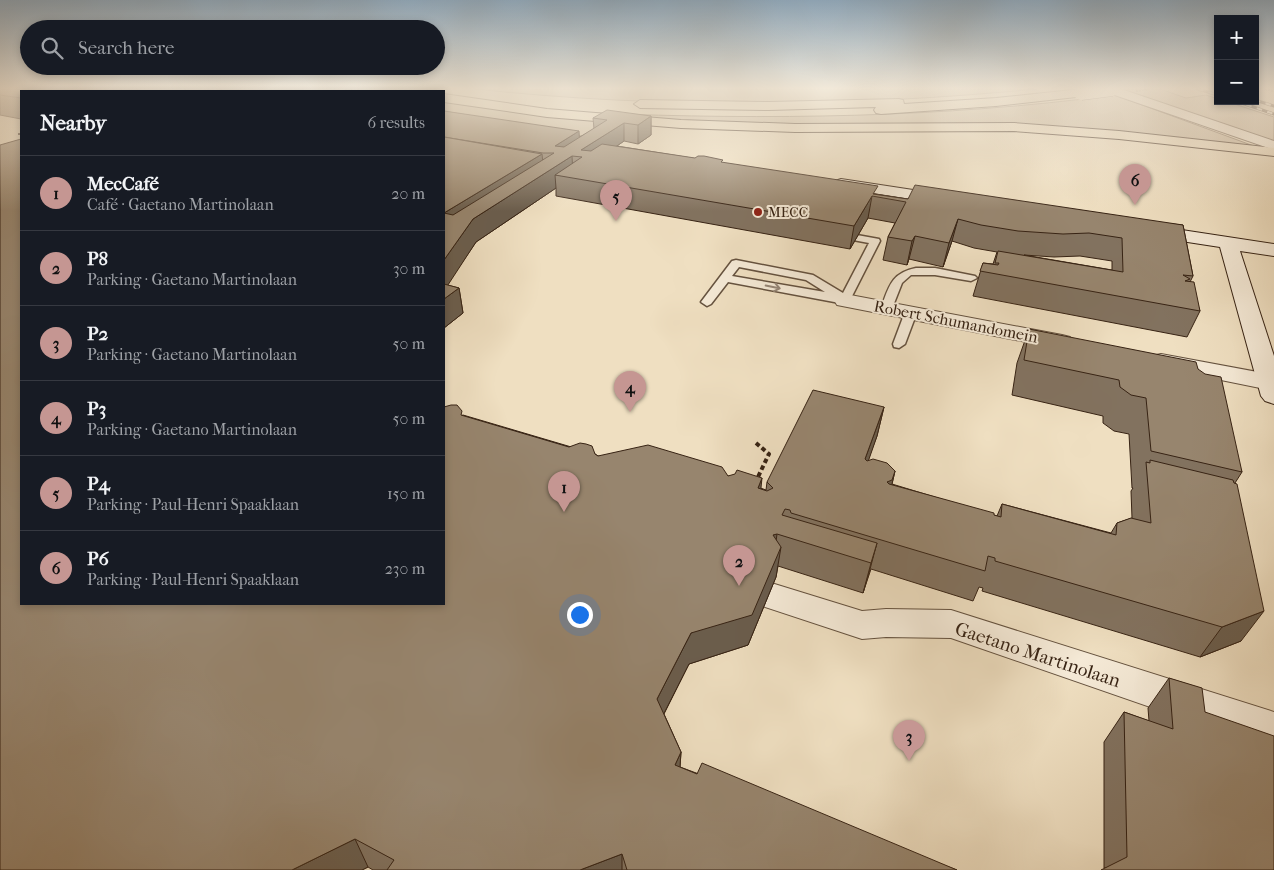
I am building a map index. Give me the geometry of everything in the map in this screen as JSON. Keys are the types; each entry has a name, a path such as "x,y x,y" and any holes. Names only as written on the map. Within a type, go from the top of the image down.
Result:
{"main road":[{"path":"1048,130 1119,135 1274,152"}],"street":[{"path":"1227,130 1274,146"},
{"path":"821,181 958,202"},
{"path":"1131,229 1274,250"},
{"path":"1228,243 1273,387"},
{"name":"Robert Schumandomein","path":"845,300 1086,346"},
{"path":"1144,358 1273,387"},
{"name":"Gaetano Martinolaan","path":"768,595 862,625 886,623 950,624 1274,731"}],"lane":[{"path":"845,300 875,241 857,238"},
{"path":"707,302 736,263 809,277 845,300"},
{"path":"887,308 899,280 904,274 926,271 971,278"},
{"path":"725,278 845,300"},
{"path":"899,344 911,312"}],"path":[{"path":"753,486 769,454 756,443"}],"shaded area":[{"path":"540,130 601,130 588,137"},
{"path":"1066,130 1209,130 1262,149"},
{"path":"1237,130 1274,130 1274,142"}],"building":[{"path":"445,130 579,131 555,146 564,147 592,130 613,130 581,150 591,151 602,144 695,158 704,156 723,160 721,162 878,186 873,194 908,199 915,185 1183,225 1193,276 1183,275 1190,279 1185,281 1194,282 1200,311 980,271 983,263 998,265 999,263 995,263 998,251 1123,272 1122,238 1089,233 1063,234 1018,231 958,219 949,243 915,236 912,241 888,237 906,202 872,196 854,226 555,175 582,157 572,156 473,219 445,259 445,213 453,215 554,153 543,153 445,137"},
{"path":"445,137 542,154 445,212"},
{"path":"20,139 20,605 445,605 445,407 457,405 462,411 461,415 569,447 580,443 586,444 592,446 595,454 598,456 648,445 722,467 728,476 735,474 737,470 762,478 758,488 767,491 773,488 767,482 813,390 884,407 865,459 867,461 873,459 887,463 895,471 892,480 887,482 889,484 994,513 994,515 1001,517 1002,504 1116,535 1117,523 1131,518 1151,523 1146,462 1150,463 1150,460 1233,480 1237,484 1264,611 1222,627 995,561 995,558 988,556 985,571 791,513 790,510 785,509 782,515 877,543 871,563 777,534 773,535 781,547 752,615 691,633 657,699 681,752 675,765 697,774 702,763 957,870 627,870 622,854 580,870 387,870 394,860 355,839 292,870 0,870 0,145"},
{"path":"445,284 459,288 445,298"},
{"path":"1029,329 1196,362 1198,369 1205,374 1221,377 1242,472 1151,451 1146,398 1131,395 1120,387 1119,380 1024,360"},
{"path":"1169,678 1202,688 1205,712 1274,736 1274,870 1101,870 1127,857 1124,712 1173,729"}],"place":[{"name":"P6","path":"1135,205"},
{"name":"MECC","path":"758,212"},
{"name":"P4","path":"616,221"},
{"name":"P3","path":"630,412"},
{"name":"MecCafé","path":"564,512"},
{"name":"P8","path":"739,586"},
{"name":"P2","path":"909,761"}]}
